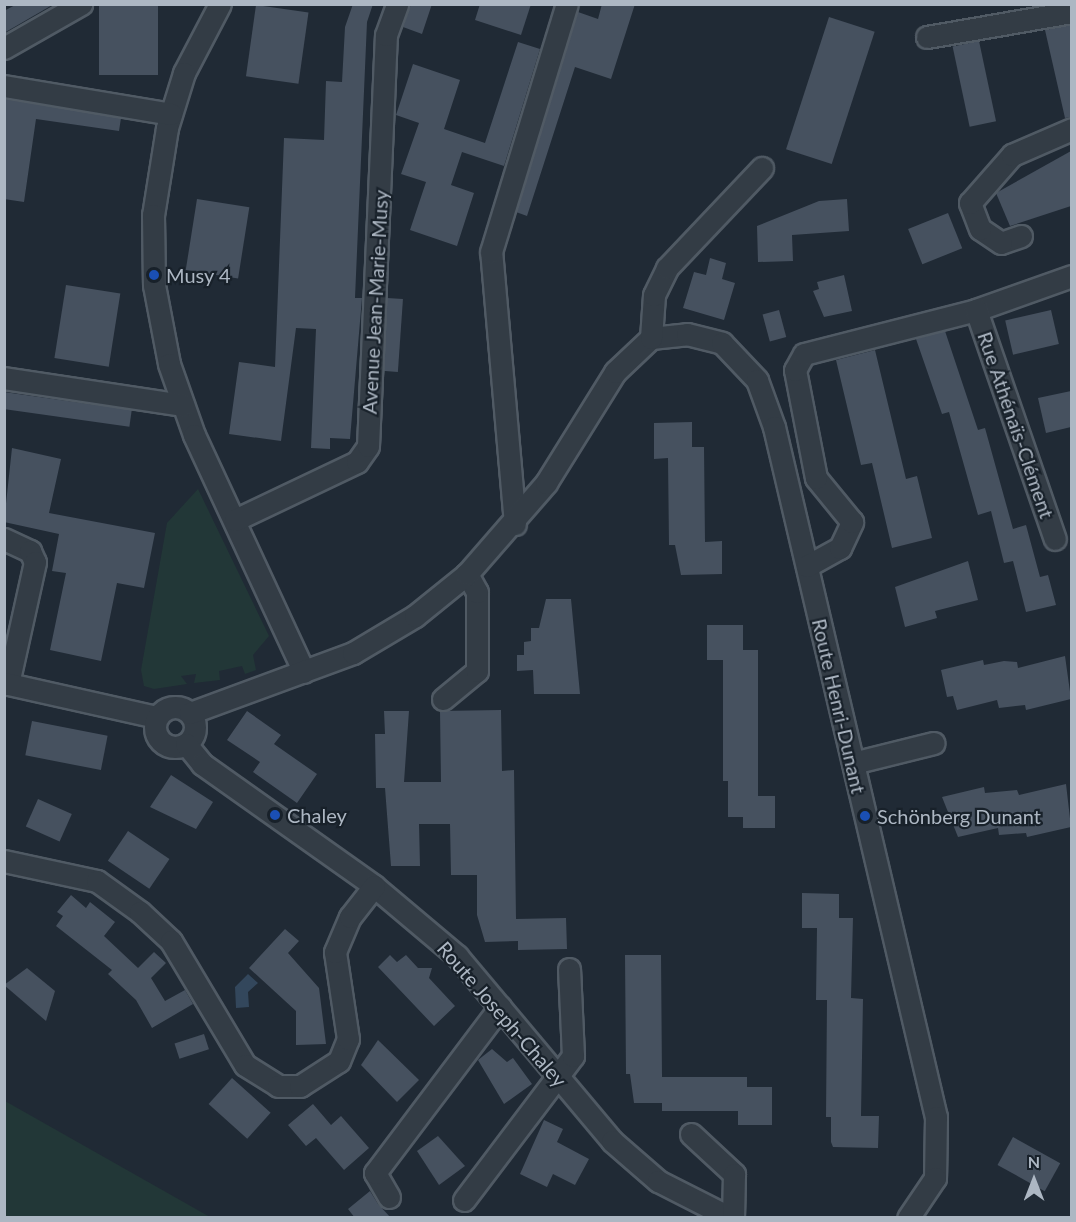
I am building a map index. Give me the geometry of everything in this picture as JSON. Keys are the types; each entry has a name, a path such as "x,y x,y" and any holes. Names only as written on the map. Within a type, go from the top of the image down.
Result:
{"street":[{"path":"4,48 81,4"},
{"path":"220,4 184,73 171,114 155,185 152,250 161,326 183,405 304,672"},
{"name":"Avenue Jean-Marie-Musy","path":"235,520 357,462 368,446 386,35 397,4"},
{"path":"515,524 491,252 567,4"},
{"path":"927,37 1071,12"},
{"path":"4,86 171,114"},
{"path":"1021,236 1001,243 980,229 970,203 1012,155 1071,129"},
{"path":"190,713 195,729 186,744 173,747 161,742 154,730 156,717 172,706 190,713 304,672 384,637 467,574 515,524 615,372 651,338 654,295 666,268 762,168"},
{"path":"976,310 1071,276"},
{"name":"Rue Athénaïs-Clément","path":"807,566 840,548 852,522 816,478 795,370 804,354 976,310 1055,539"},
{"name":"Route Henri-Dunant","path":"651,338 707,337 743,359 774,427 938,1140 934,1178 908,1218"},
{"path":"4,378 183,405"},
{"path":"4,539 30,551 35,562 6,684 156,717"},
{"path":"443,699 477,671 477,592 467,574"},
{"path":"853,763 934,743"},
{"name":"Route Joseph-Chaley","path":"186,744 200,761 374,886 457,956 612,1141 658,1181 732,1218"},
{"path":"4,861 98,881 140,912 171,941 245,1065 279,1086 300,1086 339,1061 348,1038 335,952 350,917 374,886"},
{"path":"464,1200 573,1056 569,969"},
{"path":"389,1197 375,1173 500,1007"},
{"path":"691,1134 734,1174 732,1218"}],"green space":[{"path":"198,489 269,636 253,655 256,670 245,674 242,666 219,671 220,680 194,683 196,674 181,676 187,684 154,689 144,686 141,670 167,523"},
{"path":"5,1101 210,1217 5,1217"}],"water":[{"path":"248,974 258,983 248,992 249,1007 236,1008 235,987"}],"building":[{"path":"17,4 54,4 4,33 4,11"},
{"path":"99,4 158,4 158,75 99,75"},
{"path":"353,4 373,4 367,22 355,298 362,298 350,439 330,438 330,449 311,448 316,329 296,328 281,441 229,434 239,362 275,367 284,138 324,140 326,81 342,82 345,27"},
{"path":"411,4 432,4 422,34 403,27"},
{"path":"480,4 531,4 521,35 475,20"},
{"path":"602,4 635,4 611,79 575,67 527,216 516,212 578,12 598,19"},
{"path":"256,5 308,12 298,84 246,76"},
{"path":"829,17 875,32 832,164 786,149"},
{"path":"1071,25 1071,117 1065,118 1045,30"},
{"path":"979,41 996,121 970,127 953,47"},
{"path":"518,42 540,49 504,166 462,152 451,185 474,193 457,246 410,230 426,182 401,174 419,123 396,115 413,64 460,80 444,129 485,143"},
{"path":"4,99 121,118 119,131 36,119 24,202 4,199"},
{"path":"1071,151 1071,206 1010,226 996,193"},
{"path":"197,199 249,207 238,278 186,270"},
{"path":"847,199 849,231 792,235 793,261 758,262 757,226 819,201"},
{"path":"948,213 962,248 922,264 908,229"},
{"path":"710,258 726,263 722,279 735,283 724,320 683,308 694,272 706,275"},
{"path":"844,275 852,311 824,317 813,291 819,289 817,282"},
{"path":"66,285 120,294 109,367 54,358"},
{"path":"387,298 403,299 398,372 382,371"},
{"path":"779,310 786,337 770,341 763,314"},
{"path":"1051,310 1059,344 1013,355 1005,321"},
{"path":"945,331 978,430 985,428 1013,529 1026,525 1040,577 1048,575 1056,605 1026,612 1013,561 1004,563 991,511 978,515 949,412 942,414 916,339"},
{"path":"875,350 906,479 917,476 932,538 892,548 872,463 861,465 836,360"},
{"path":"1071,391 1071,427 1046,433 1038,398"},
{"path":"4,392 132,410 129,427 4,409"},
{"path":"692,422 692,447 704,447 705,542 722,541 722,574 681,575 675,545 669,545 668,458 654,459 654,423"},
{"path":"12,448 61,459 49,513 155,533 144,588 117,583 101,661 50,650 66,573 52,571 59,534 4,522"},
{"path":"968,561 978,600 935,611 937,618 905,627 895,587"},
{"path":"546,599 571,599 580,694 534,694 533,670 517,671 517,655 524,655 524,642 531,641 531,628 539,628"},
{"path":"707,625 743,625 743,650 758,650 758,796 775,796 775,828 743,828 743,817 728,817 728,781 723,781 723,660 707,660"},
{"path":"1065,656 1071,699 1026,710 1025,705 999,708 997,700 957,710 953,696 947,697 941,670 983,660 984,665 1004,661 1017,662 1018,668"},
{"path":"501,710 502,771 514,770 516,919 566,918 567,949 518,950 518,941 485,942 477,915 477,875 451,875 450,824 419,824 420,866 391,866 385,788 376,788 375,734 385,734 384,711 409,711 404,782 441,782 440,711"},
{"path":"247,711 281,735 274,744 317,774 297,803 253,772 260,762 227,740"},
{"path":"32,721 108,736 101,770 25,755"},
{"path":"171,775 213,802 196,829 150,807"},
{"path":"1066,784 1071,827 1027,837 1026,833 999,835 998,828 958,837 942,797 984,787 985,793 1017,790 1019,795"},
{"path":"38,799 72,814 60,841 26,826"},
{"path":"128,831 169,859 149,889 108,861"},
{"path":"802,893 839,894 839,918 853,918 851,998 863,999 861,1116 879,1116 878,1148 833,1147 831,1142 831,1117 826,1117 827,1000 816,1000 817,928 802,928"},
{"path":"71,895 86,908 90,902 115,922 104,936 138,968 154,952 166,963 151,978 165,1001 185,990 193,1004 152,1028 136,1000 108,974 112,970 56,926 63,916 57,912"},
{"path":"285,929 299,941 288,953 319,988 326,1044 296,1045 296,1011 249,968"},
{"path":"390,955 397,962 406,955 418,968 432,968 429,978 455,1006 434,1026 378,967"},
{"path":"625,955 661,955 662,1077 747,1077 747,1087 772,1087 772,1125 738,1125 738,1111 662,1111 662,1103 634,1103 630,1074 626,1074"},
{"path":"27,968 55,991 46,1021 4,985"},
{"path":"204,1034 209,1049 179,1059 175,1044"},
{"path":"378,1040 419,1080 397,1102 361,1065"},
{"path":"492,1049 507,1062 513,1058 532,1084 504,1104 478,1060"},
{"path":"232,1078 271,1113 247,1139 209,1104"},
{"path":"313,1104 331,1125 341,1116 369,1148 344,1170 316,1138 306,1146 288,1125"},
{"path":"544,1120 563,1129 557,1142 589,1159 575,1185 553,1174 547,1187 520,1174"},
{"path":"438,1136 465,1166 439,1185 417,1151"},
{"path":"1013,1137 1060,1163 1045,1191 997,1165"},
{"path":"370,1191 391,1218 355,1218 348,1209"}],"place":[{"name":"Musy 4","path":"154,275"},
{"name":"Chaley","path":"275,815"},
{"name":"Schönberg Dunant","path":"865,816"}]}
